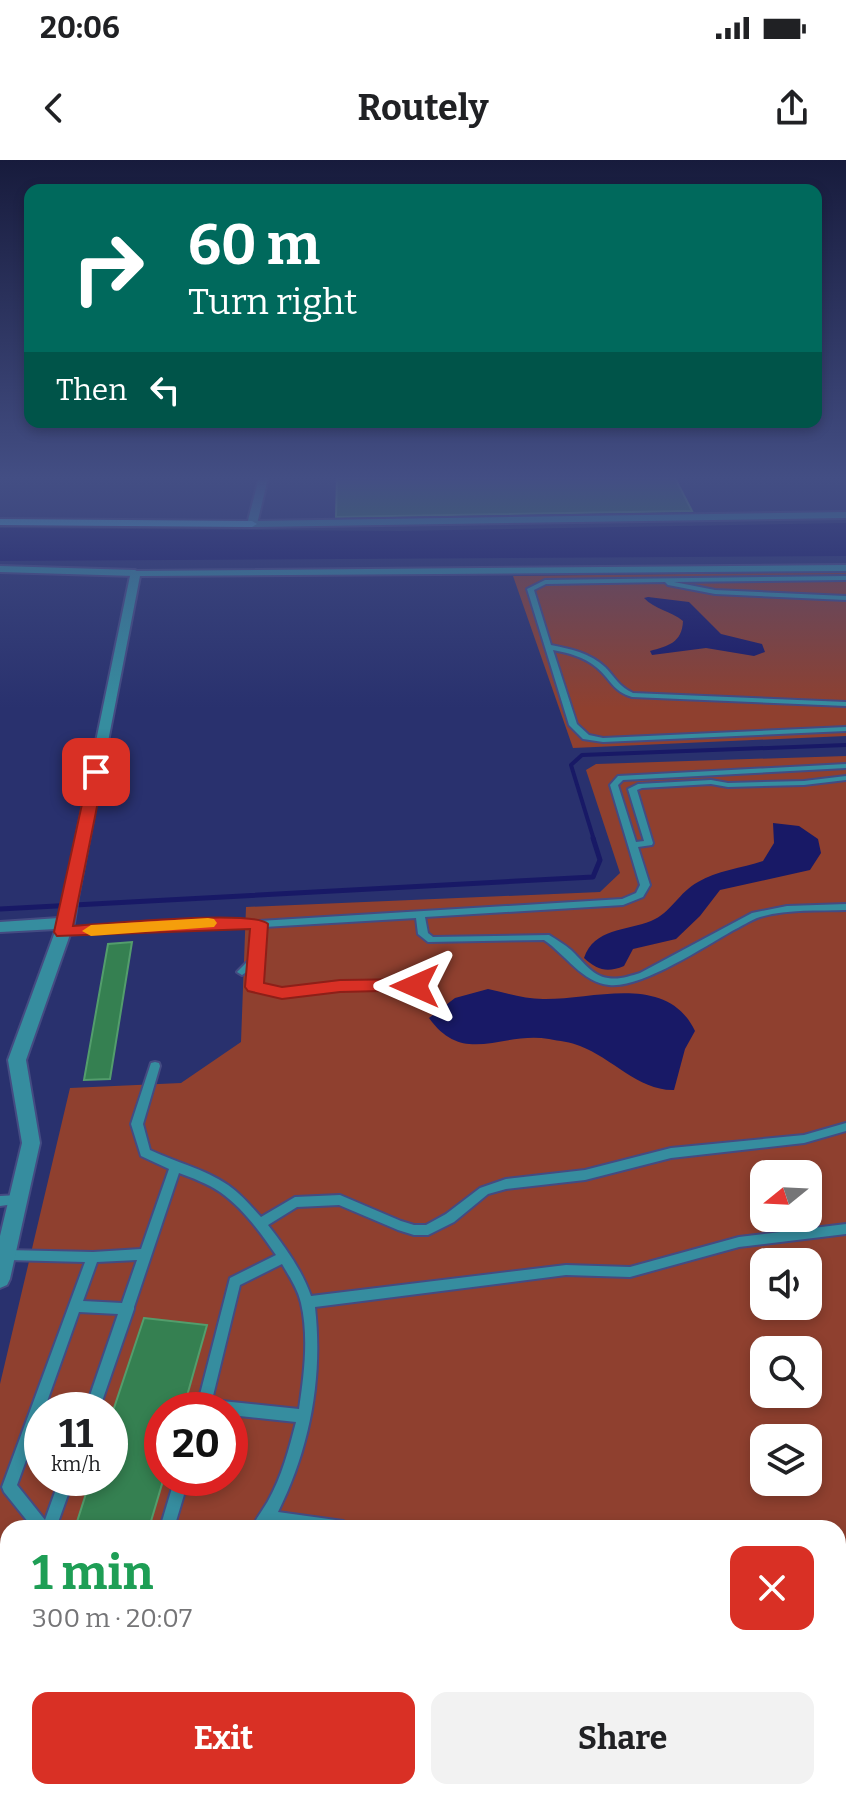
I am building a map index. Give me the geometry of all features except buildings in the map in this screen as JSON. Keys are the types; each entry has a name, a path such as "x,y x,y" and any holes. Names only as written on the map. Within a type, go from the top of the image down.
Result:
{"street":[{"path":"0,569 135,573 846,568"},
{"path":"0,1279 7,1255 9,1200 31,1143 17,1060 64,928 135,573"},
{"path":"0,927 64,928"}],"lane":[{"path":"846,578 545,582 530,589 573,725 586,737 603,740 846,729"},
{"path":"663,580 670,585 715,592 846,598"},
{"path":"549,647 584,655 602,668 617,690 632,695 846,704"},
{"path":"64,928 259,924 623,902 640,895 645,885 614,785 621,778 846,766"},
{"path":"633,845 649,843 632,789 641,786 711,782 728,785 804,783 846,778"},
{"path":"420,915 423,934 431,940 546,937 559,944 584,972 603,981 633,980 755,915 787,909 846,907"},
{"path":"259,924 254,987 282,993 325,987 415,986"},
{"path":"242,972 258,957"},
{"path":"155,1066 137,1124 145,1153 223,1187 262,1223 308,1302 312,1355 303,1416 294,1461 264,1520"},
{"path":"262,1223 295,1202 340,1200 398,1225 428,1230 450,1218 484,1191 506,1184 585,1175 671,1153 804,1139 846,1127"},
{"path":"98,1392 175,1168"},
{"path":"308,1302 566,1270 630,1272 739,1242 846,1229"},
{"path":"7,1255 93,1257 145,1254"},
{"path":"36,1520 9,1487 93,1257"},
{"path":"208,1392 234,1282 284,1257"},
{"path":"75,1306 128,1309"},
{"path":"248,1412 303,1416"},
{"path":"52,1520 61,1496"},
{"path":"169,1520 177,1496"}],"shaded area":[{"path":"0,555 846,555 846,556 0,561"},
{"path":"846,572 846,736 573,748 513,576"},
{"path":"644,598 689,602 721,634 762,644 765,652 754,656 706,648 652,655 650,651 677,639 683,621"},
{"path":"846,756 846,1520 0,1520 0,1384 70,1088 181,1083 241,1042 246,907 600,892 620,873 586,770 596,764"},
{"path":"773,823 799,826 818,839 821,853 810,870 720,890 700,916 676,939 633,949 624,966 602,969 584,958 595,941 658,917 685,891 705,878 763,861 774,843"},
{"path":"488,989 536,999 627,993 666,1001 682,1013 695,1031 685,1049 674,1090 661,1089 637,1080 592,1051 573,1044 531,1038 470,1044 442,1033 429,1018 455,998"}],"waterway":[{"path":"594,840 571,765 582,755 846,745"},
{"path":"0,909 593,877 600,860 593,838"}],"slow traffic":[{"path":"91,931 208,923"}],"route":[{"path":"96,772 63,932 200,923 259,924 254,987 282,993 340,986 415,986"}]}
